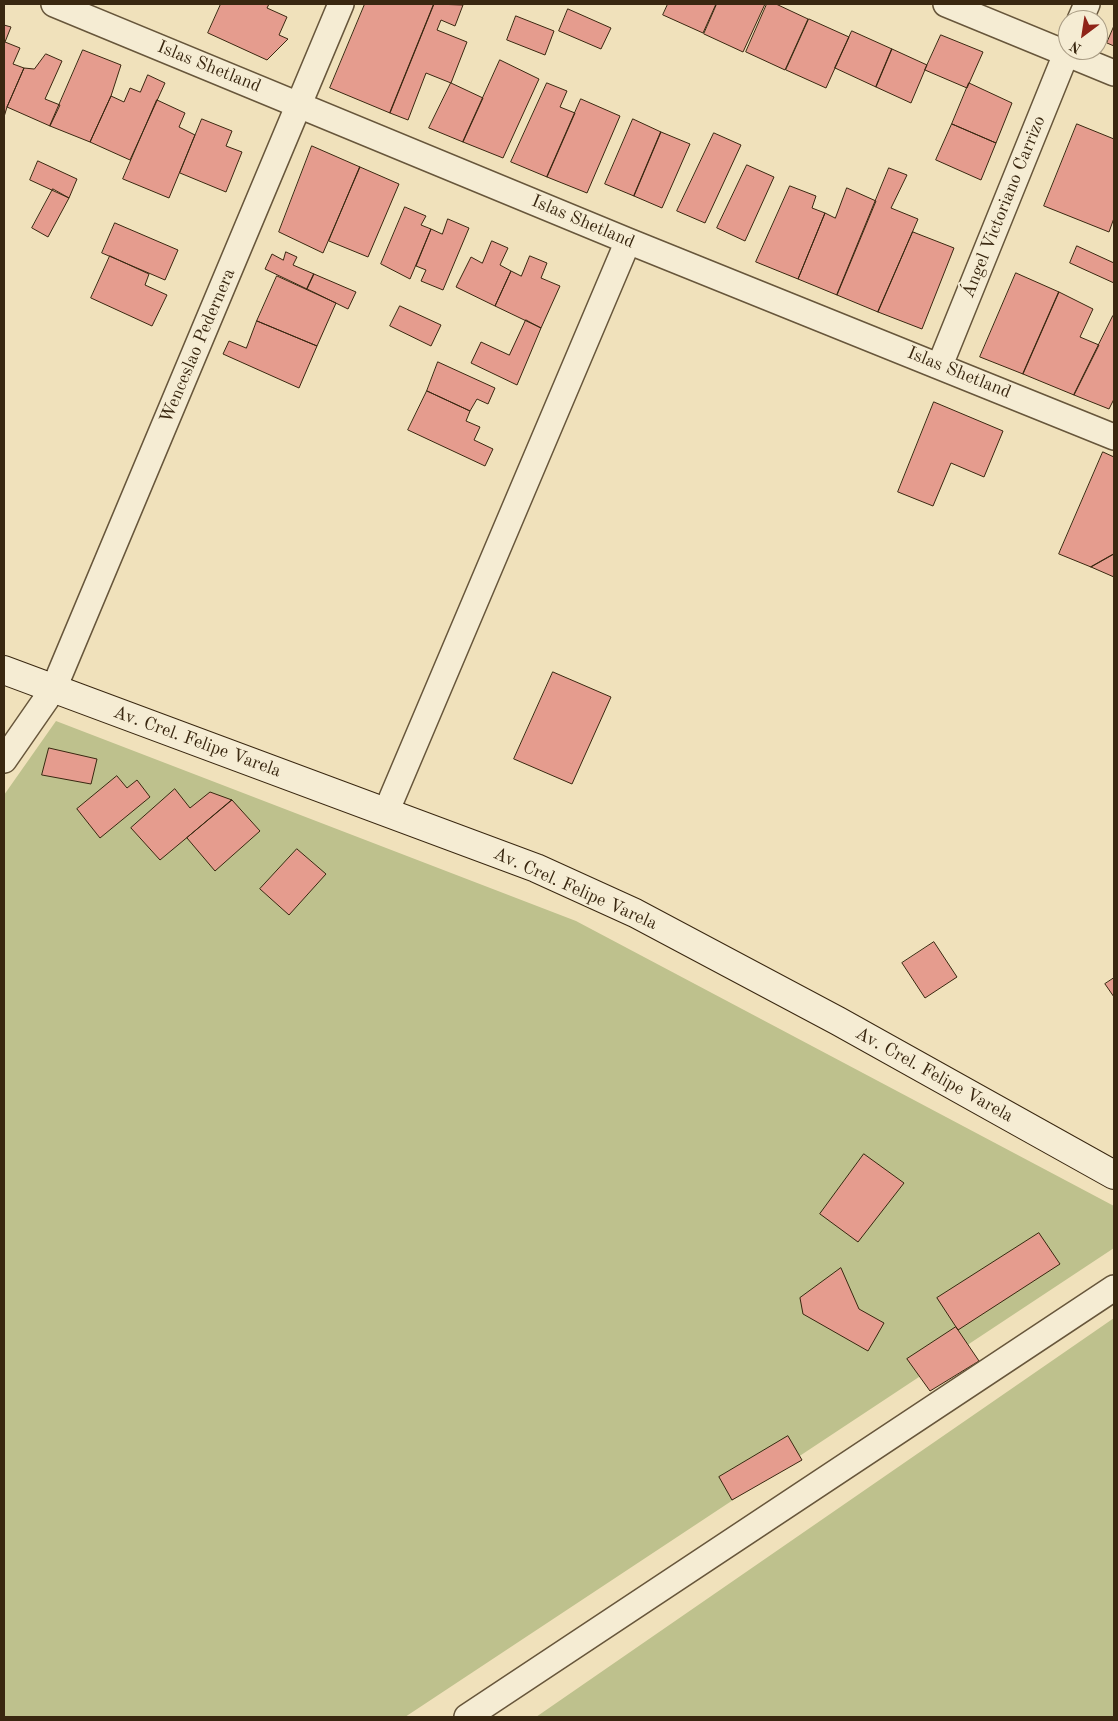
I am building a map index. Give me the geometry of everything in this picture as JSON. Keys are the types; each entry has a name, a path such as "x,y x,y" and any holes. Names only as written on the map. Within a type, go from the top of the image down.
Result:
{"main road":[{"name":"Av. Crel. Felipe Varela","path":"4,670 536,868 635,913 838,1021 1114,1175"}],"street":[{"name":"Islas Shetland","path":"54,4 628,241 940,365 1114,437"},
{"name":"Wenceslao Pedernera","path":"4,760 54,688 341,4"},
{"path":"946,4 1058,48"},
{"name":"Ángel Victoriano Carrizo","path":"940,365 1063,60"},
{"path":"1086,60 1114,73"},
{"path":"386,812 628,241"},
{"path":"468,1717 1114,1288"}],"green space":[{"path":"56,721 576,921 1114,1206 1114,1248 405,1717 4,1717 4,795"},
{"path":"1114,1318 1114,1717 536,1717"}],"building":[{"path":"221,4 269,4 267,8 287,17 279,35 288,39 267,60 208,33"},
{"path":"365,4 434,4 390,113 330,88"},
{"path":"434,4 463,5 455,26 441,20 437,30 467,42 451,83 426,73 408,120 390,113"},
{"path":"668,4 716,4 703,33 663,15"},
{"path":"717,4 765,4 743,52 704,34"},
{"path":"767,4 776,4 808,19 785,70 746,52"},
{"path":"568,9 611,28 601,49 559,31"},
{"path":"516,16 554,31 545,55 507,40"},
{"path":"809,19 849,37 826,88 786,70"},
{"path":"4,25 11,27 5,42 20,48 13,64 24,68 4,117"},
{"path":"1114,26 1114,46 1108,43"},
{"path":"852,31 892,49 876,87 835,68"},
{"path":"941,35 983,52 967,88 925,70"},
{"path":"892,49 927,65 911,103 876,87"},
{"path":"83,50 121,65 111,96 90,142 50,126"},
{"path":"46,54 62,61 45,99 60,105 50,126 7,107 24,68 34,69"},
{"path":"500,60 539,79 503,158 463,142"},
{"path":"148,75 165,83 130,160 90,142 111,96 124,102 130,88 140,92"},
{"path":"451,83 483,98 463,142 429,128"},
{"path":"547,83 567,91 560,107 575,113 547,177 511,162"},
{"path":"969,83 1012,103 996,143 952,124"},
{"path":"581,99 620,116 587,193 547,177"},
{"path":"157,100 185,113 179,127 195,135 169,198 123,179"},
{"path":"202,119 232,131 226,146 242,152 226,192 180,173"},
{"path":"633,119 661,132 634,196 605,184"},
{"path":"952,124 996,143 981,180 936,160"},
{"path":"1077,124 1114,139 1114,218 1109,232 1044,206"},
{"path":"661,132 690,144 662,208 634,196"},
{"path":"714,133 741,145 705,223 677,211"},
{"path":"312,146 360,167 323,253 279,232"},
{"path":"38,161 77,179 69,198 30,180"},
{"path":"747,165 774,177 745,241 717,228"},
{"path":"360,167 399,184 368,257 329,241"},
{"path":"889,168 907,175 891,208 918,219 878,312 837,295"},
{"path":"790,186 816,196 812,208 825,213 798,279 756,262"},
{"path":"847,188 876,201 837,295 798,279 825,213 835,218"},
{"path":"53,189 69,198 48,237 32,228"},
{"path":"405,207 426,216 421,225 431,229 410,279 381,264"},
{"path":"448,219 469,228 443,290 421,281 426,270 416,266 431,229 442,234"},
{"path":"115,223 178,250 165,280 102,253"},
{"path":"913,232 954,248 922,329 878,312"},
{"path":"492,241 508,248 500,265 511,271 495,306 456,287 471,257 482,263"},
{"path":"1077,246 1114,263 1114,283 1070,263"},
{"path":"286,252 297,257 293,265 314,274 307,289 265,269 272,254 283,260"},
{"path":"110,256 149,274 145,285 167,295 152,326 91,298"},
{"path":"530,256 547,263 541,278 560,286 541,328 495,306 511,271 521,276"},
{"path":"1016,273 1059,292 1023,374 980,357"},
{"path":"314,274 356,292 348,309 307,289"},
{"path":"277,276 336,303 317,346 257,321"},
{"path":"1059,292 1093,309 1080,337 1099,345 1074,395 1023,374"},
{"path":"400,306 441,325 431,346 390,326"},
{"path":"1113,316 1114,399 1109,409 1074,395"},
{"path":"526,320 541,328 517,385 471,363 481,342 509,355"},
{"path":"257,321 317,346 299,388 223,354 229,341 246,348"},
{"path":"438,362 495,388 488,404 477,399 470,411 427,391"},
{"path":"427,391 470,411 466,421 480,427 474,440 493,449 485,466 408,430"},
{"path":"934,402 1003,431 984,477 951,463 933,506 898,492"},
{"path":"1103,452 1114,457 1114,554 1091,567 1059,554"},
{"path":"1114,554 1114,577 1091,567"},
{"path":"553,672 611,697 572,784 514,759"},
{"path":"49,748 97,759 91,784 42,775"},
{"path":"117,776 127,788 137,780 150,797 100,838 77,809"},
{"path":"175,789 190,808 210,792 232,800 160,860 131,828"},
{"path":"232,800 260,831 215,871 187,838"},
{"path":"297,849 326,874 289,915 260,889"},
{"path":"934,942 957,977 925,998 902,963"},
{"path":"1114,978 1114,997 1105,984"},
{"path":"864,1154 904,1183 858,1242 820,1214"},
{"path":"1039,1233 1060,1264 958,1330 937,1298"},
{"path":"841,1268 859,1309 884,1323 868,1351 803,1314 800,1298"},
{"path":"956,1327 979,1361 930,1391 907,1359"},
{"path":"788,1436 802,1460 732,1500 719,1477"}]}
